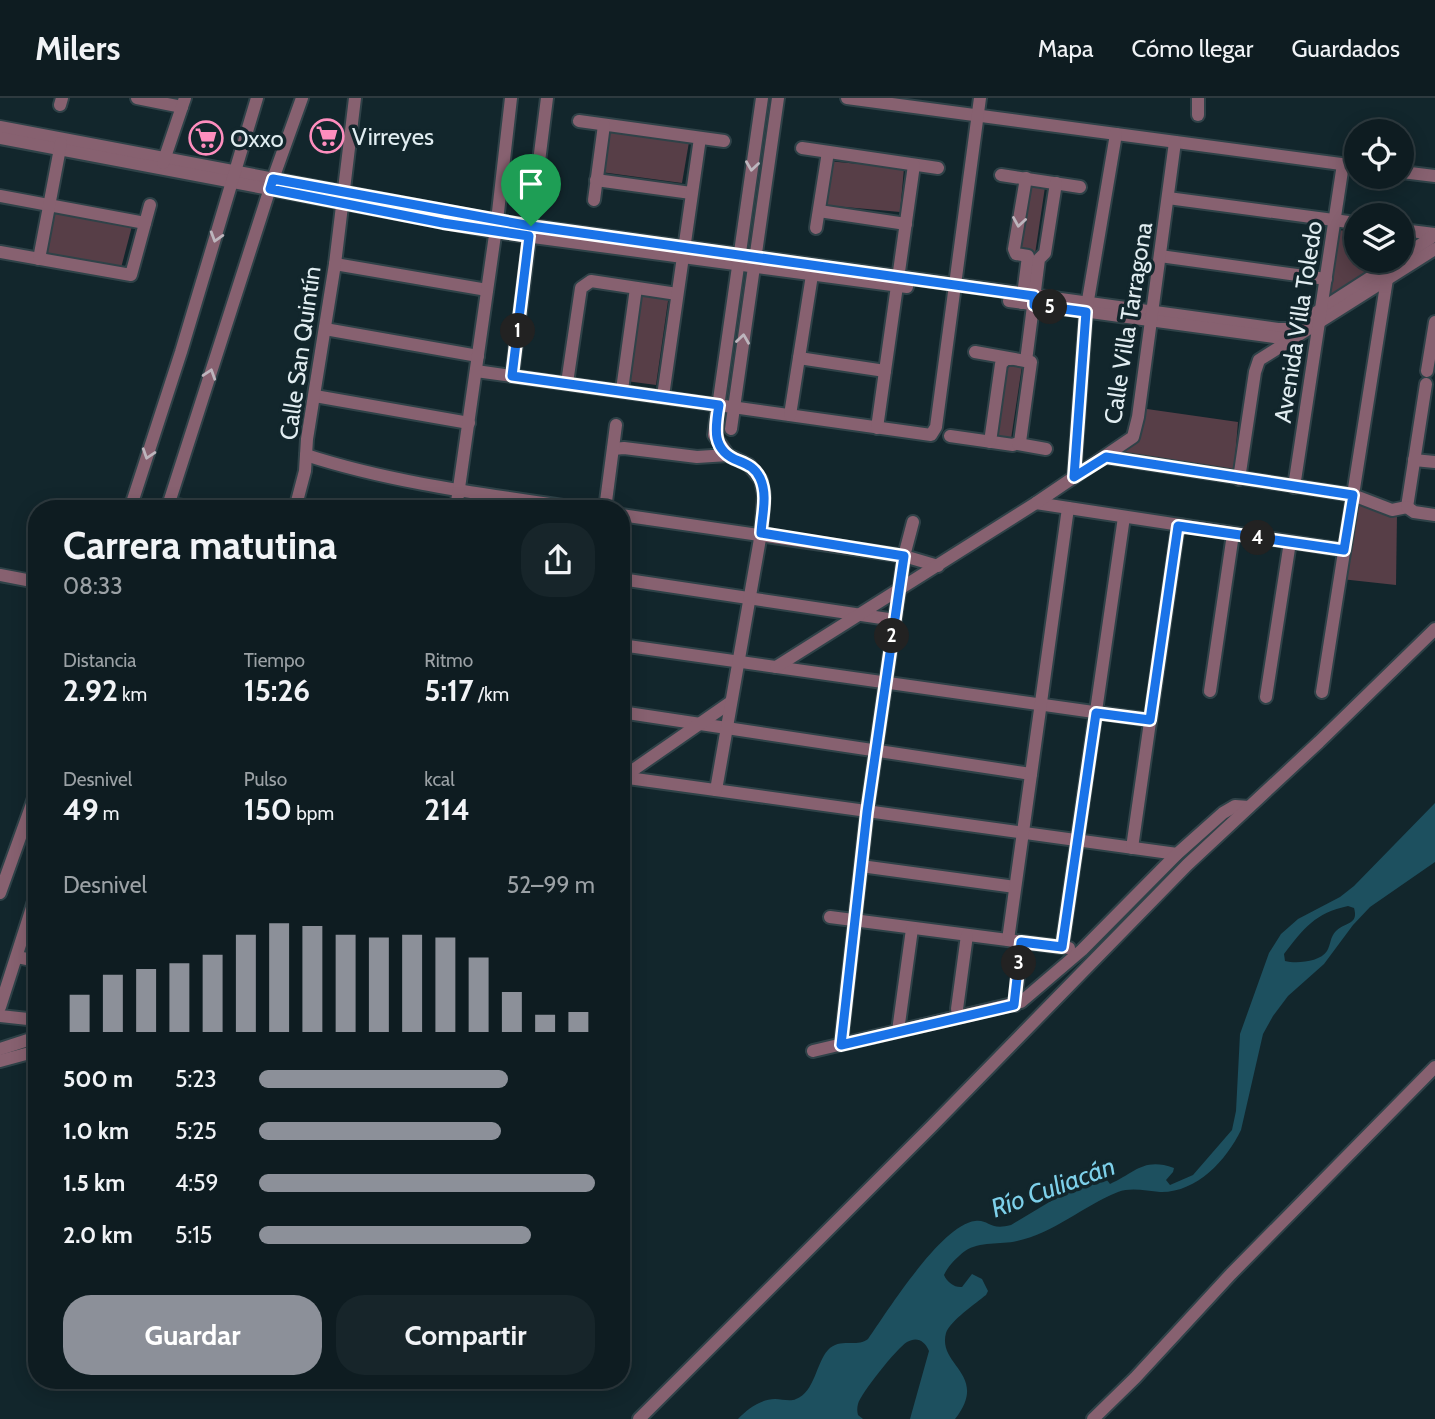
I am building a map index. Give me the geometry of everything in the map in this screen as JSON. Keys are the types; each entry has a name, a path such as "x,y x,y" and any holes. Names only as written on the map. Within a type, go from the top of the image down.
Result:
{"street":[{"path":"137,98 181,103 160,162"},
{"path":"133,500 181,352 257,98"},
{"path":"170,500 271,184 302,98"},
{"name":"Calle San Quintín","path":"297,500 335,264 355,98"},
{"path":"457,500 497,226 511,98"},
{"path":"512,376 547,98"},
{"path":"716,790 761,533 764,495 761,480 749,465 729,455 714,435 762,98"},
{"path":"731,429 778,98"},
{"path":"847,98 887,101 1344,164"},
{"path":"475,371 931,435 935,430 956,290 980,98"},
{"path":"1198,115 1199,98"},
{"path":"579,121 724,141"},
{"path":"594,200 604,125"},
{"path":"0,127 61,144"},
{"path":"1074,477 1087,308 1116,134"},
{"path":"0,138 61,144 497,226 1087,308 1289,329 1321,314"},
{"path":"663,396 700,138"},
{"name":"Calle Villa Tarragona","path":"776,667 1036,503 1106,457 1135,434 1175,142"},
{"path":"39,259 61,144"},
{"path":"802,148 938,168"},
{"path":"816,228 828,152"},
{"path":"877,428 914,165"},
{"path":"1414,173 1435,176"},
{"path":"1001,175 1080,187"},
{"path":"1026,178 1014,249 1016,254 1034,257 1045,253 1056,183"},
{"path":"596,180 691,193"},
{"name":"Avenida Villa Toledo","path":"1294,487 1335,221 1344,187"},
{"path":"0,196 145,223"},
{"path":"1168,198 1344,222"},
{"path":"0,252 131,275 150,205"},
{"path":"819,211 906,224"},
{"path":"1414,232 1435,235"},
{"path":"1414,249 1435,235"},
{"path":"1239,479 1257,365 1263,357 1321,314 1384,274 1435,249"},
{"path":"1160,256 1326,279"},
{"path":"1026,361 1028,300 1034,257"},
{"path":"754,262 812,275 898,282"},
{"path":"335,264 487,290"},
{"path":"1322,692 1384,274"},
{"path":"790,415 812,275"},
{"path":"567,383 581,288 591,281 677,294"},
{"path":"622,390 636,288"},
{"path":"1152,316 1289,340"},
{"path":"1407,507 1414,460 1429,405 1427,377 1435,322"},
{"path":"325,329 478,356"},
{"path":"975,352 1031,362 1019,441"},
{"path":"799,358 885,371"},
{"path":"990,442 1001,364 1006,359 1011,359"},
{"path":"315,396 469,423"},
{"path":"606,500 616,425"},
{"path":"950,436 990,442 1019,441 1046,449"},
{"path":"613,449 624,447 697,457 729,455"},
{"path":"306,456 376,474 524,500"},
{"path":"1106,457 1353,495 1392,510 1407,507 1414,512 1435,515"},
{"path":"1414,460 1435,462"},
{"path":"1036,503 1344,550"},
{"path":"1014,1005 1015,887 1068,508"},
{"path":"630,516 761,533 904,556 938,566"},
{"path":"1062,947 1124,517"},
{"path":"841,1045 867,812 904,556 913,522"},
{"path":"1132,848 1178,526"},
{"path":"1210,691 1233,534"},
{"path":"1266,697 1290,542"},
{"path":"0,575 28,580"},
{"path":"630,580 895,620"},
{"path":"639,1419 932,1126 1096,956 1435,629"},
{"path":"630,646 1150,720"},
{"path":"630,771 731,702"},
{"path":"630,713 1031,774"},
{"path":"630,778 1177,854"},
{"path":"813,1051 1014,1005 1032,995 1082,950 1177,854 1229,808 1249,807"},
{"path":"0,893 28,815"},
{"path":"861,866 1015,887"},
{"path":"830,917 1082,950"},
{"path":"0,1007 28,926"},
{"path":"898,1031 912,929"},
{"path":"957,1009 967,935"},
{"path":"17,957 28,959"},
{"path":"0,1016 28,1019"},
{"path":"0,1048 28,1040"},
{"path":"0,1061 28,1053"},
{"path":"1093,1419 1435,1067"}],"shaded area":[{"path":"606,132 689,142 682,183 601,172"},
{"path":"827,161 904,168 900,212 823,205"},
{"path":"1025,184 1045,187 1035,254 1015,251"},
{"path":"51,213 132,226 121,268 43,253"},
{"path":"1338,230 1344,231 1344,273 1366,273 1330,296"},
{"path":"639,290 669,294 656,385 626,381"},
{"path":"1004,364 1022,366 1011,439 993,436"},
{"path":"1140,408 1238,422 1234,471 1121,453 1135,444"},
{"path":"1354,498 1397,513 1396,585 1341,579"}],"water":[{"path":"1435,803 1435,862 1370,907 1324,964 1288,996 1273,1016 1263,1034 1241,1130 1218,1164 1186,1187 1160,1192 1118,1192 1031,1237 971,1248 950,1265 944,1275 951,1284 962,1287 972,1274 982,1279 988,1291 948,1328 946,1333 945,1344 965,1381 967,1391 964,1404 955,1419 910,1419 929,1351 923,1342 914,1339 896,1353 861,1398 857,1408 858,1415 863,1419 738,1419 750,1408 765,1401 796,1399 811,1384 828,1350 838,1344 858,1343 868,1339 916,1271 947,1237 961,1226 975,1221 998,1227 1011,1225 1111,1165 1115,1169 1107,1180 1110,1184 1140,1168 1154,1164 1174,1168 1166,1180 1170,1185 1193,1175 1232,1130 1236,1111 1240,1034 1269,953 1281,934 1298,919 1340,897","holes":["1348,906 1354,908 1355,918 1336,931 1324,955 1308,961 1285,961 1284,954 1311,923 1337,909"]}],"place":[{"name":"Virreyes","path":"327,136"},
{"name":"Oxxo","path":"206,138"}],"route":[{"path":"273,179 531,226 1034,296 1034,305 1086,312 1074,477 1106,457 1353,495 1344,550 1178,526 1150,720 1096,713 1062,947 1021,942 1014,1005 841,1045 867,812 904,556 761,533 763,488 754,469 735,460 717,442 714,435 719,405 512,376 529,236 443,223 270,189 273,179"}],"water label":[{"name":"Río Culiacán","path":"1053,1187"}]}
